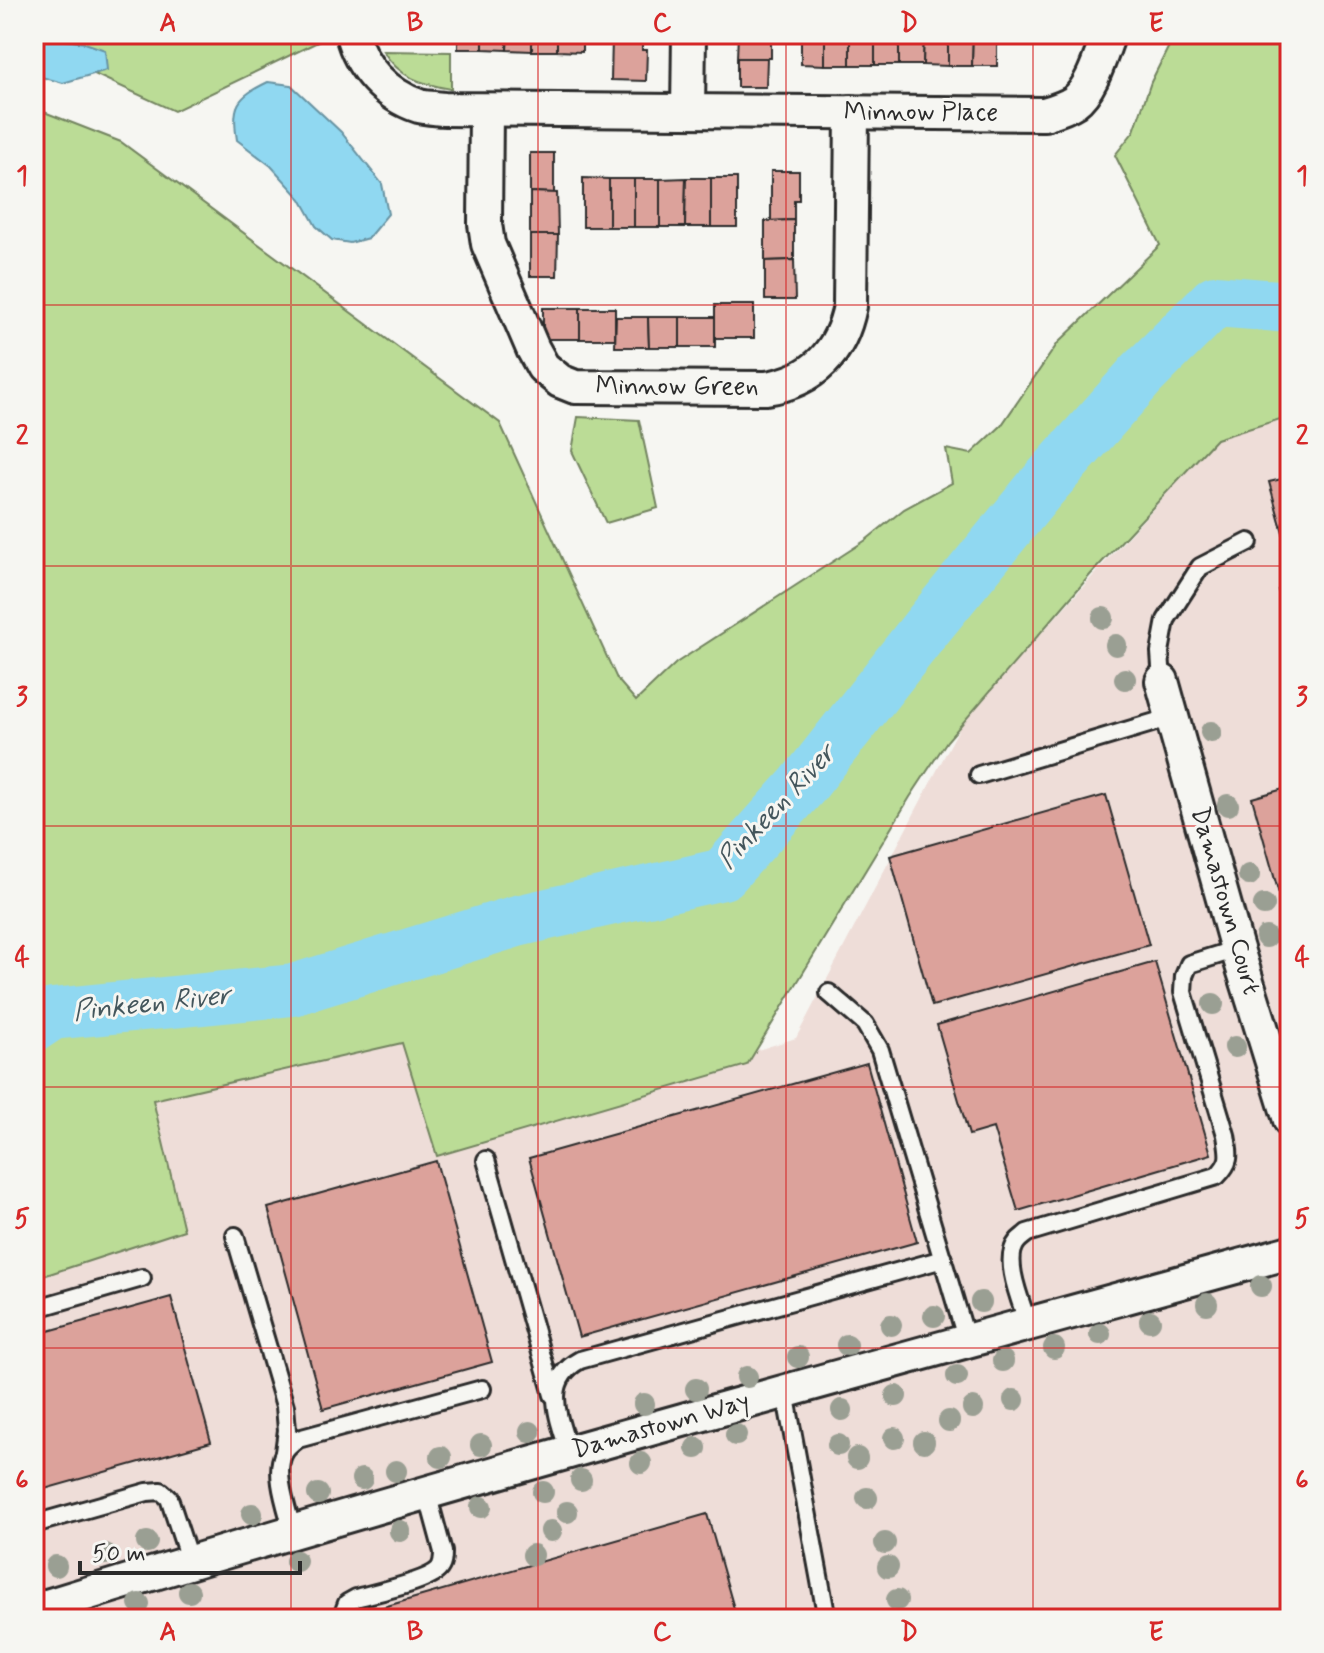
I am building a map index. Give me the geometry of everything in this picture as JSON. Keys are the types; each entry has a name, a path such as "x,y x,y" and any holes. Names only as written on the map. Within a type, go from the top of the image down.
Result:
{"street":[{"name":"Minnow Place","path":"352,34 355,48 371,73 393,94 420,106 444,109 1044,114 1075,101 1087,88 1109,34"},
{"path":"688,111 689,34"},
{"name":"Minnow Green","path":"486,110 485,224 488,244 543,367 560,381 575,387 734,388 783,386 817,367 841,338 850,306 852,112"},
{"name":"Damastown Court","path":"1162,681 1237,949 1290,1120"},
{"name":"Damastown Way","path":"34,1610 569,1452 1290,1252"}],"lane":[{"path":"1162,681 1160,652 1166,620 1200,567 1249,542"},
{"path":"979,775 1172,717"},
{"path":"1028,1324 1012,1270 1011,1256 1015,1243 1027,1233 1217,1176 1226,1167 1229,1154 1226,1135 1183,992 1189,964 1237,949"},
{"path":"829,993 865,1024 880,1050 967,1341"},
{"path":"486,1160 569,1452"},
{"path":"235,1236 285,1406 287,1430 280,1476 293,1532"},
{"path":"556,1409 559,1379 567,1367 580,1360 943,1259"},
{"path":"34,1309 142,1278"},
{"path":"284,1452 298,1439 482,1389"},
{"path":"785,1392 827,1619"},
{"path":"34,1524 147,1492 161,1491 169,1498 190,1562"},
{"path":"341,1619 347,1603 356,1598 425,1578 438,1570 443,1552 427,1493"}],"shaded area":[{"path":"1290,416 1290,1619 34,1619 34,1034 405,1033 444,1148 796,1038 964,719 1216,439"}],"green space":[{"path":"34,34 328,34 328,37 174,111 34,46"},
{"path":"1175,34 1290,34 1290,416 1216,439 1091,574 947,741 747,1065 437,1156 402,1043 153,1100 184,1230 34,1279 34,108 121,142 500,423 617,679 636,701 676,663 866,540 904,509 952,483 946,449 971,454 1001,426 1058,343 1160,245 1115,155 1134,131 1151,82"},
{"path":"383,51 451,52 451,89 430,85 404,74"},
{"path":"578,417 639,420 658,508 606,523 572,451"}],"water":[{"path":"34,34 48,34 52,38 85,43 105,50 107,70 63,83 34,75"},
{"path":"268,82 291,85 341,132 382,184 388,214 368,238 350,243 332,240 316,226 301,199 271,166 237,140 235,118 239,104 249,92"}],"building":[{"path":"458,34 483,34 483,49 458,49"},
{"path":"483,34 508,34 507,50 483,49"},
{"path":"508,34 532,34 532,51 507,50"},
{"path":"532,34 557,34 557,51 532,51"},
{"path":"557,34 582,34 582,52 557,51"},
{"path":"738,34 771,34 771,58 737,58"},
{"path":"801,34 825,34 825,65 801,64"},
{"path":"825,34 850,34 850,65 825,65"},
{"path":"850,34 875,34 875,65 850,65"},
{"path":"875,34 899,34 899,65 875,65"},
{"path":"899,34 924,34 923,65 899,65"},
{"path":"924,34 948,34 948,66 923,65"},
{"path":"948,34 973,34 972,66 948,66"},
{"path":"973,34 997,34 997,66 972,66"},
{"path":"612,38 642,39 642,50 647,50 646,81 611,80"},
{"path":"737,58 767,58 766,87 737,87"},
{"path":"530,153 554,153 554,193 530,192"},
{"path":"771,171 799,171 799,200 794,200 794,220 771,221"},
{"path":"583,178 609,179 609,227 583,227"},
{"path":"686,178 685,227 660,227 660,179"},
{"path":"686,178 711,178 711,227 685,227"},
{"path":"711,178 737,178 737,227 711,227"},
{"path":"609,179 634,179 634,227 609,227"},
{"path":"634,179 660,179 660,227 634,227"},
{"path":"530,192 557,193 558,235 530,235"},
{"path":"794,220 794,260 765,261 765,221"},
{"path":"530,235 558,235 557,276 530,276"},
{"path":"794,260 795,300 765,300 765,261"},
{"path":"715,305 754,305 754,338 715,338"},
{"path":"543,308 580,308 580,339 543,339"},
{"path":"580,308 615,308 615,339 580,339"},
{"path":"616,317 648,317 649,347 615,347"},
{"path":"648,317 680,317 680,347 649,347"},
{"path":"680,317 715,317 715,347 680,347"},
{"path":"1290,477 1290,558 1269,482"},
{"path":"1290,587 1290,633 1278,590"},
{"path":"1290,787 1290,933 1252,798"},
{"path":"1106,795 1149,945 932,1006 890,856"},
{"path":"1155,962 1211,1154 1018,1211 993,1128 969,1135 937,1025"},
{"path":"867,1063 917,1242 579,1337 529,1158"},
{"path":"436,1161 492,1362 323,1409 268,1208"},
{"path":"171,1297 211,1442 34,1492 34,1335"},
{"path":"707,1514 737,1619 375,1619 373,1610"}],"waterway":[{"name":"Pinkeen River","path":"34,1026 52,1014 293,990 517,921 723,874 802,786 1039,490 1142,374 1215,301 1290,307"}]}
